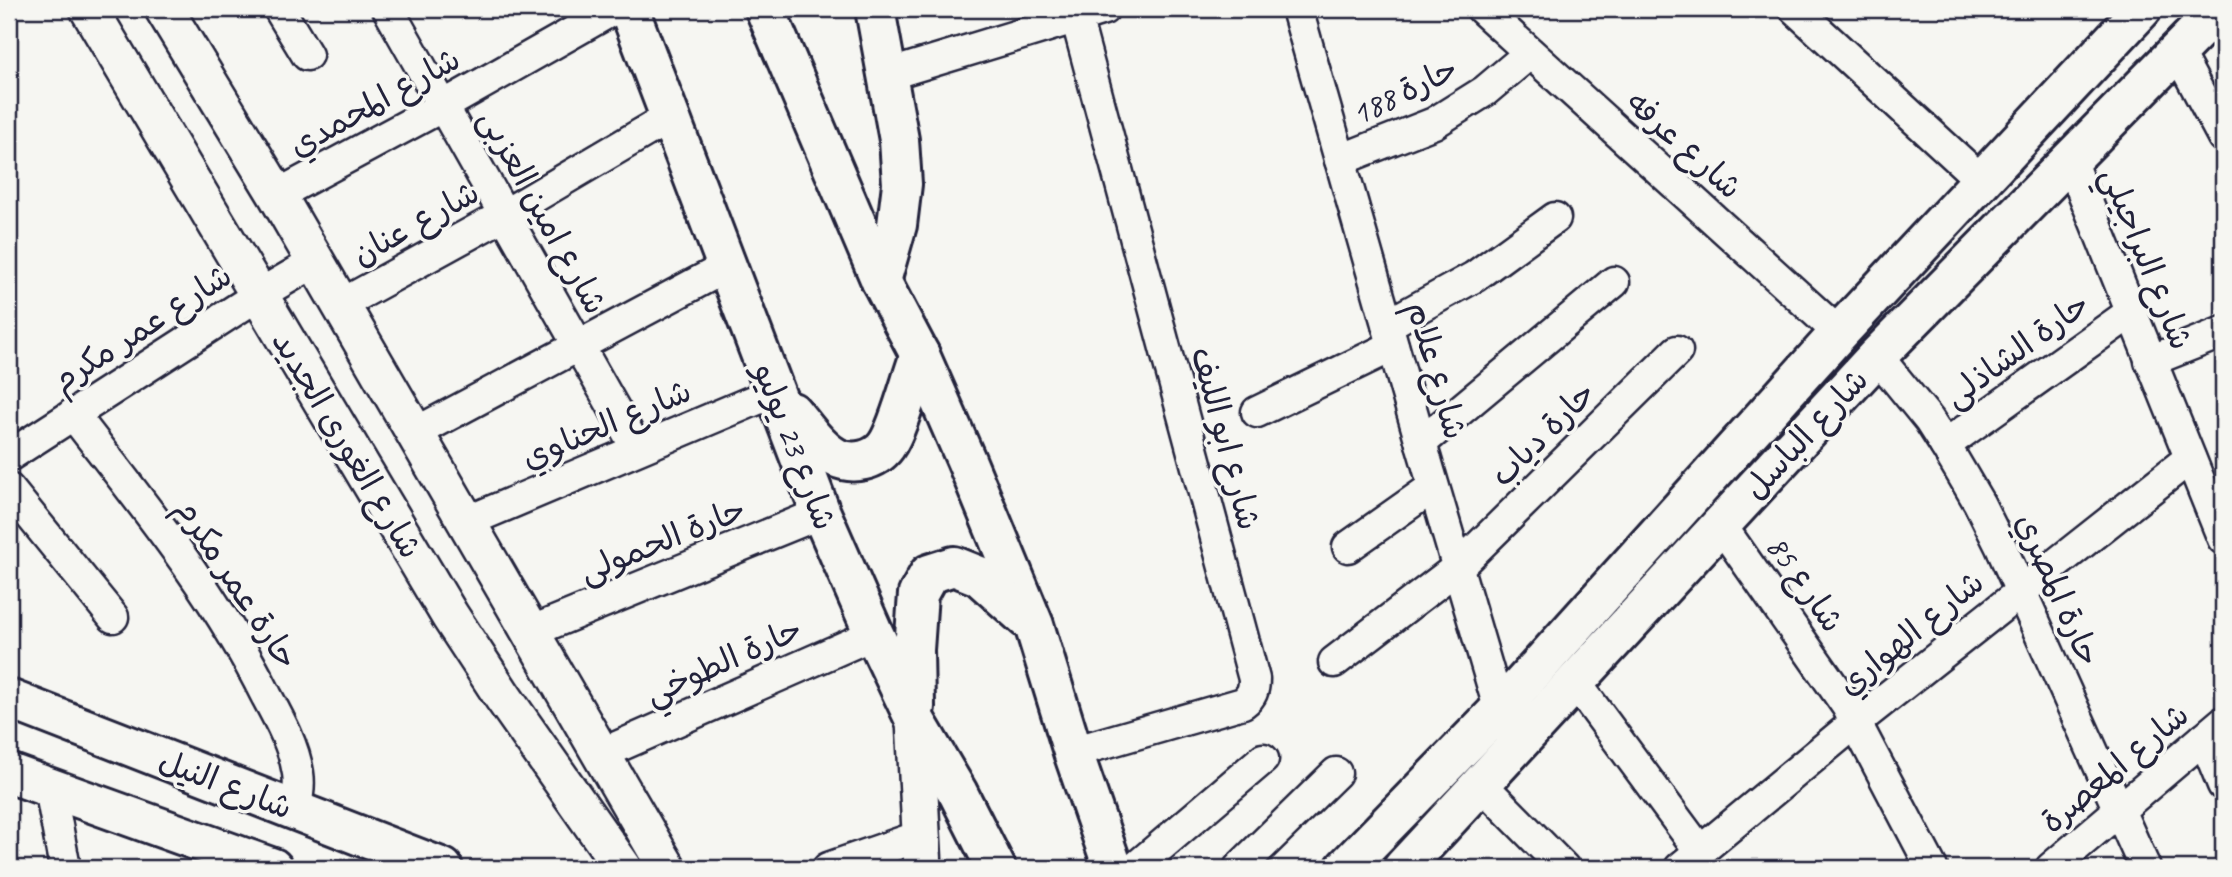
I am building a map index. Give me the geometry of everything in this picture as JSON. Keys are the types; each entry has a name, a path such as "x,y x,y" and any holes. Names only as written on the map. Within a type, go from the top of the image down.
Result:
{"main road":[{"path":"765,9 881,281 920,355 966,460 1034,625 1073,752 1113,868"},
{"path":"875,9 898,140 902,184 897,225 881,281"},
{"name":"شارع الباسل","path":"1345,868 1499,711 1839,333 2142,9"},
{"name":"شارع الباسل","path":"1403,868 1877,356 2219,9"},
{"name":"شارع 23 يوليو","path":"607,11 670,117 821,513 874,634 915,720 958,793 996,868"},
{"path":"2036,122 2070,160"},
{"path":"774,392 822,447 836,458 853,462 871,459 885,447 893,431 920,355"},
{"path":"915,720 914,650 918,594 929,574 954,566 979,576 1034,625"},
{"name":"شارع النيل","path":"9,699 443,868"},
{"name":"شارع النيل","path":"9,773 273,868"}],"street":[{"name":"شارع الغورى الجديد","path":"89,9 450,616 618,861"},
{"name":"شارع الغورى الجديد","path":"164,9 277,195 667,868"},
{"name":"شارع امين العزبى","path":"388,9 637,449"},
{"name":"شارع علام","path":"1297,9 1433,487 1499,711 1513,749"},
{"name":"شارع عرفه","path":"1482,9 1839,333"},
{"path":"1795,9 1981,180"},
{"path":"284,10 307,55"},
{"name":"شارع المحمدي","path":"277,195 443,106 607,11"},
{"path":"887,75 1090,13"},
{"name":"شارع ابو الليف","path":"1073,752 1244,703 1251,697 1254,688 1254,679 1090,13"},
{"path":"2177,51 2223,137"},
{"name":"حارة 188","path":"1340,160 1434,123 1485,91 1530,53"},
{"name":"شارع عنان","path":"340,305 504,215 670,117"},
{"name":"شارع البراجيلي","path":"2070,160 2223,538"},
{"path":"1258,412 1390,335 1555,218"},
{"name":"شارع عمر مكرم","path":"9,456 260,294 315,262"},
{"path":"415,433 728,266"},
{"path":"1421,443 1614,282"},
{"name":"حارة الشاذلى","path":"1945,445 2130,313"},
{"path":"2150,361 2223,332"},
{"name":"حارة دياب","path":"1334,663 1457,568 1677,351"},
{"name":"حارة المصري","path":"1877,356 1929,420 1979,503 2145,868"},
{"name":"شارع الحناوي","path":"466,522 774,392"},
{"name":"حارة عمر مكرم","path":"74,414 173,543 239,642 295,756 299,792 295,810"},
{"name":"شارع الهواري","path":"1690,862 1856,722 2190,458"},
{"path":"1348,547 1433,487"},
{"path":"9,489 113,617"},
{"name":"حارة الحمولى","path":"530,632 821,513"},
{"name":"شارع 85","path":"1720,524 1856,722 1932,868"},
{"name":"حارة الطوخي","path":"601,754 874,634"},
{"path":"1575,682 1690,862"},
{"path":"828,868 922,852 915,720"},
{"path":"2214,730 2223,785"},
{"name":"شارع المعصرة","path":"2051,868 2214,730"},
{"path":"1135,868 1263,759"},
{"path":"1239,868 1336,773"},
{"path":"1480,784 1564,868"},
{"path":"50,788 65,868"},
{"path":"618,861 646,833"}]}
